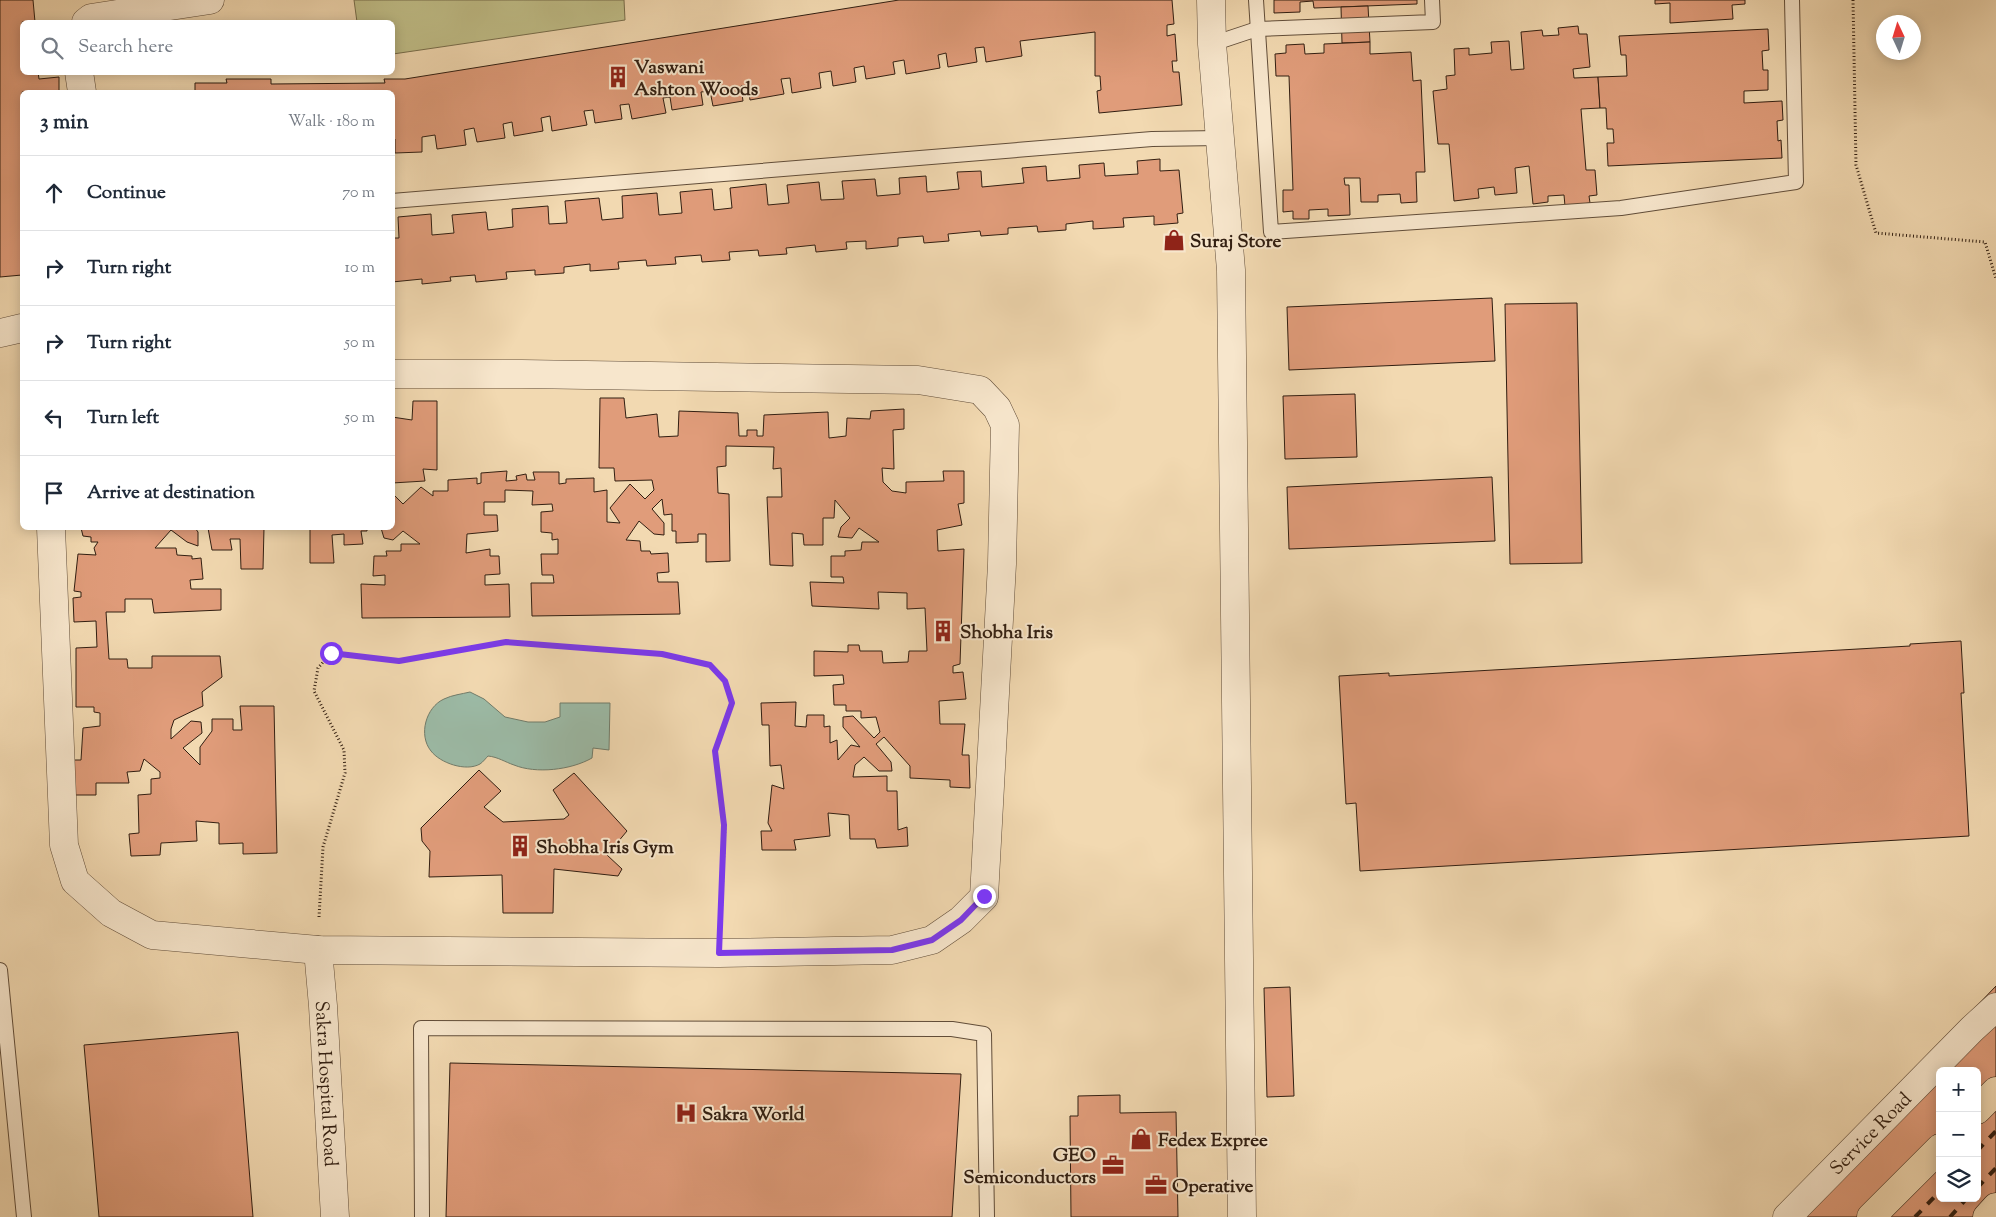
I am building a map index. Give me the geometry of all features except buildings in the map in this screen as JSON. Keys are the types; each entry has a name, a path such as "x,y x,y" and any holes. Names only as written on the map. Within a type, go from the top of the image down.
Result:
{"highway":[{"path":"1981,1106 1996,1091"},
{"path":"1871,1217 1936,1152"},
{"path":"1987,1217 1996,1207"}],"street":[{"path":"88,20 91,18 210,0"},
{"path":"1210,0 1231,270 1242,1217"},
{"path":"79,75 82,90"},
{"path":"0,333 20,328"},
{"path":"51,530 64,845 75,881 111,913 152,936 318,950 719,953 892,950 932,940 961,920 984,896 1002,564 1005,425 997,408 980,390 918,380 542,374 395,374"},
{"name":"Sakra Hospital Road","path":"318,950 335,1217"},
{"name":"Service Road","path":"1787,1217 1996,1007"}],"lane":[{"path":"1256,0 1271,232 1621,208 1796,182 1792,0"},
{"path":"1212,44 1257,29 1433,22 1432,0"},
{"path":"395,201 1142,140 1220,138"},
{"path":"0,970 24,1217"},
{"path":"422,1217 421,1028 952,1029 984,1034 986,1217"}],"path":[{"path":"1853,0 1856,165 1876,233 1985,242 1996,279"},
{"path":"318,950 323,847 345,773 344,750 314,691 318,668 331,653 399,661 506,642 662,654 710,665 725,681 732,703 715,751 724,825 719,953"}],"shaded area":[{"path":"354,0 624,0 625,20 395,54 395,20 357,20"},
{"path":"470,692 484,699 505,717 528,722 545,722 560,717 560,703 610,703 609,750 593,748 592,758 564,768 543,770 523,768 488,756 480,764 474,766 461,767 454,765 440,759 431,751 425,737 426,722 433,708 438,703 450,696"}],"railway":[{"path":"1981,1147 1996,1131"},
{"path":"1981,1184 1996,1168"},
{"path":"1915,1217 1936,1195"},
{"path":"1950,1217 1963,1202"}],"place":[{"name":"Vaswani Ashton Woods","path":"618,77"},
{"name":"Suraj Store","path":"1174,240"},
{"name":"Shobha Iris","path":"943,631"},
{"name":"Shobha Iris Gym","path":"520,846"},
{"name":"Sakra World","path":"686,1113"},
{"name":"Fedex Expree","path":"1141,1139"},
{"name":"GEO Semiconductors","path":"1113,1165"},
{"name":"Operative","path":"1156,1185"}],"route":[{"path":"331,653 399,661 506,642 662,654 710,665 725,681 732,703 715,751 724,825 719,953 892,950 932,940 961,920 984,896"}]}
